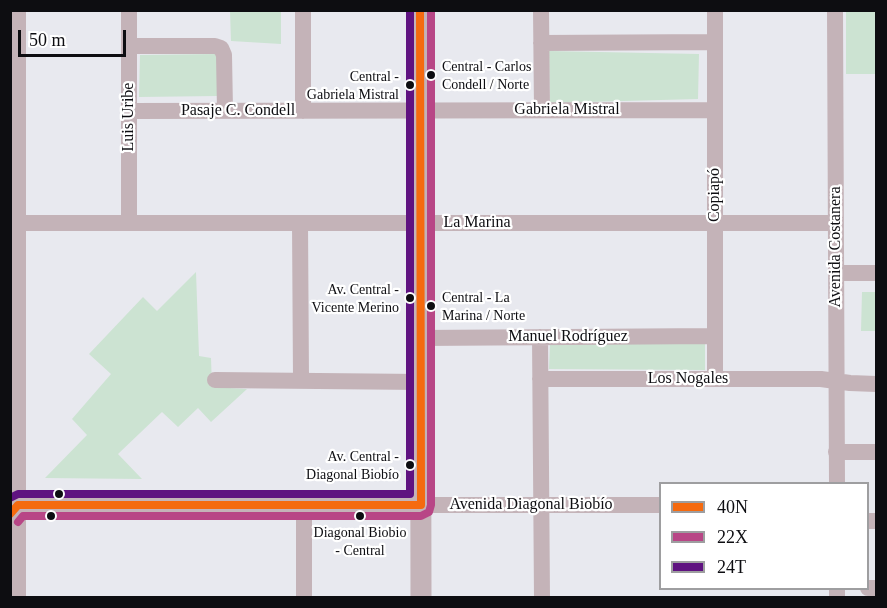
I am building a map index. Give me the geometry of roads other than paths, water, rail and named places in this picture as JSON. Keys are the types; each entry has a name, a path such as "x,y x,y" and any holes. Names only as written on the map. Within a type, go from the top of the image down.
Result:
{"street":[{"path":"18,10 14,223 14,510 18,597"},
{"name":"Luis Uribe","path":"129,10 129,223"},
{"path":"303,10 303,111"},
{"path":"420,10 421,597"},
{"path":"541,10 542,110"},
{"name":"Copiapó","path":"715,10 715,380"},
{"name":"Avenida Costanera","path":"835,10 837,482"},
{"path":"541,43 715,42"},
{"path":"129,46 219,46 224,51 225,111"},
{"name":"Gabriela Mistral","path":"420,111 715,110"},
{"name":"Pasaje C. Condell","path":"129,111 420,111"},
{"name":"La Marina","path":"14,223 836,223"},
{"path":"300,223 302,380"},
{"path":"836,273 876,273"},
{"name":"Manuel Rodríguez","path":"420,338 715,336"},
{"path":"540,337 542,597"},
{"name":"Los Nogales","path":"540,379 821,379 876,384"},
{"path":"215,380 421,382"},
{"path":"836,452 876,452"},
{"path":"304,505 304,597"},
{"name":"Avenida Diagonal Biobío","path":"14,510 304,505 659,505"}],"place":[{"name":"Central - Carlos Condell / Norte","path":"431,75"},
{"name":"Central - Gabriela Mistral","path":"410,85"},
{"name":"Av. Central - Vicente Merino","path":"410,298"},
{"name":"Central - La Marina / Norte","path":"431,306"},
{"name":"Av. Central - Diagonal Biobío","path":"410,465"},
{"name":"Diagonal Biobio - Central","path":"360,516"}]}
